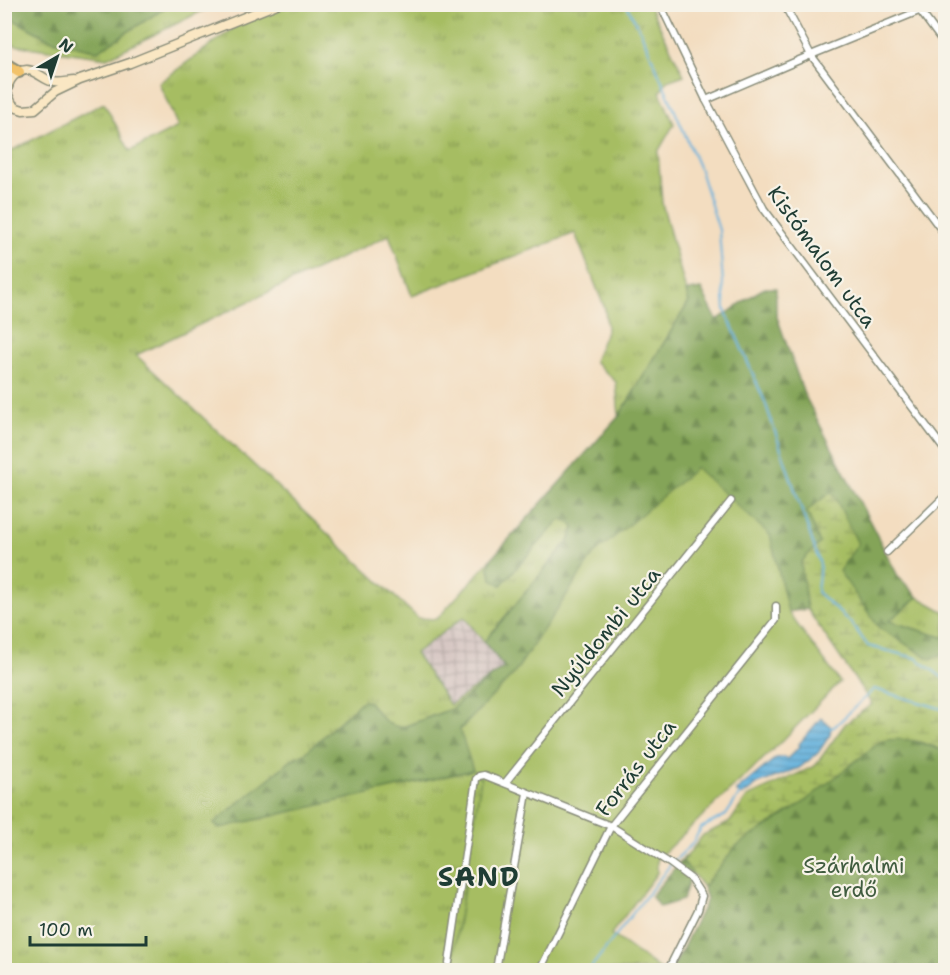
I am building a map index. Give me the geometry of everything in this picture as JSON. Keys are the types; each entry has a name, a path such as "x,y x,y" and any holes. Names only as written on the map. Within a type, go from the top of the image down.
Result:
{"highway":[{"path":"4,63 19,72"}],"main road":[{"path":"80,80 54,83 28,70 19,72 10,80 6,88 9,99 17,108 35,109 55,92 80,80 130,63 277,4"},
{"path":"43,78 47,90 45,99"},
{"path":"4,111 17,108"}],"street":[{"name":"Kistómalom utca","path":"660,4 706,100 764,209 945,452"},
{"path":"784,4 811,54 945,236"},
{"path":"915,4 945,46"},
{"path":"706,100 811,54 936,4"},
{"path":"887,552 945,495"},
{"name":"Nyúldombi utca","path":"505,783 731,501"},
{"name":"Forrás utca","path":"542,966 611,826 776,620 776,606"},
{"path":"449,963 477,777 486,775 611,826 691,879 702,896 698,910 668,970"},
{"path":"496,970 527,793"}],"shaded area":[{"path":"465,617 504,667 449,705 414,653"}],"green space":[{"path":"4,5 219,5 208,8 107,58 13,45 5,38"},
{"path":"4,5 170,5 98,51 49,39 5,15"},
{"path":"290,5 649,5 684,75 667,81 660,92 674,124 658,152 662,203 689,302 619,416 616,382 594,361 607,329 605,309 575,233 412,296 389,235 136,355 418,618 437,619 492,558 489,567 491,578 559,521 563,520 572,524 574,528 570,539 484,642 464,617 415,653 450,705 504,667 451,709 403,727 387,723 369,702 305,753 298,756 218,828 473,770 481,779 451,970 5,970 5,154 104,103 130,151 178,127 159,83 238,25"},
{"path":"765,288 776,288 776,314 804,394 898,576 918,597 889,621 945,638 945,653 930,659 879,628 838,571 858,544 832,492 807,511 820,543 801,562 807,609 788,612 770,535 594,554 514,674 460,729 473,770 220,828 215,825 214,823 293,759 305,753 362,701 369,702 387,723 403,727 451,709 504,667 484,642 570,539 574,528 572,524 563,520 559,521 501,585 491,578 489,567 492,558 619,416 689,302 686,291 701,289 717,320"},
{"path":"696,468 770,535 788,612 840,682 778,745 657,859 657,873 611,934 661,970 451,970 481,779 473,770 460,730 514,674 594,554"},
{"path":"832,491 858,544 839,571 879,628 930,659 945,653 945,751 914,741 898,739 881,741 800,805 736,846 703,887 683,861 703,835 730,822 747,797 815,766 845,724 872,704 807,609 801,562 820,543 807,511"},
{"path":"918,597 945,612 945,638 889,621"},
{"name":"Szárhalmi erdő","path":"894,738 908,739 945,751 945,970 672,970 707,899 703,887 736,846 800,805 881,741"},
{"path":"684,857 695,860 683,900 660,907 651,896"}],"water":[{"path":"821,718 831,727 830,735 818,753 799,768 758,784 742,796 736,791 776,758 787,759"}],"waterway":[{"path":"626,4 641,32 699,167 719,230 725,310 765,402 820,564 817,592 852,624 868,646 916,658 946,680"},
{"path":"830,728 834,727 874,689 946,710"},
{"path":"589,970 671,864 692,844 701,828 726,815 741,792"}],"district":[{"name":"SAND","path":"479,877"}]}
